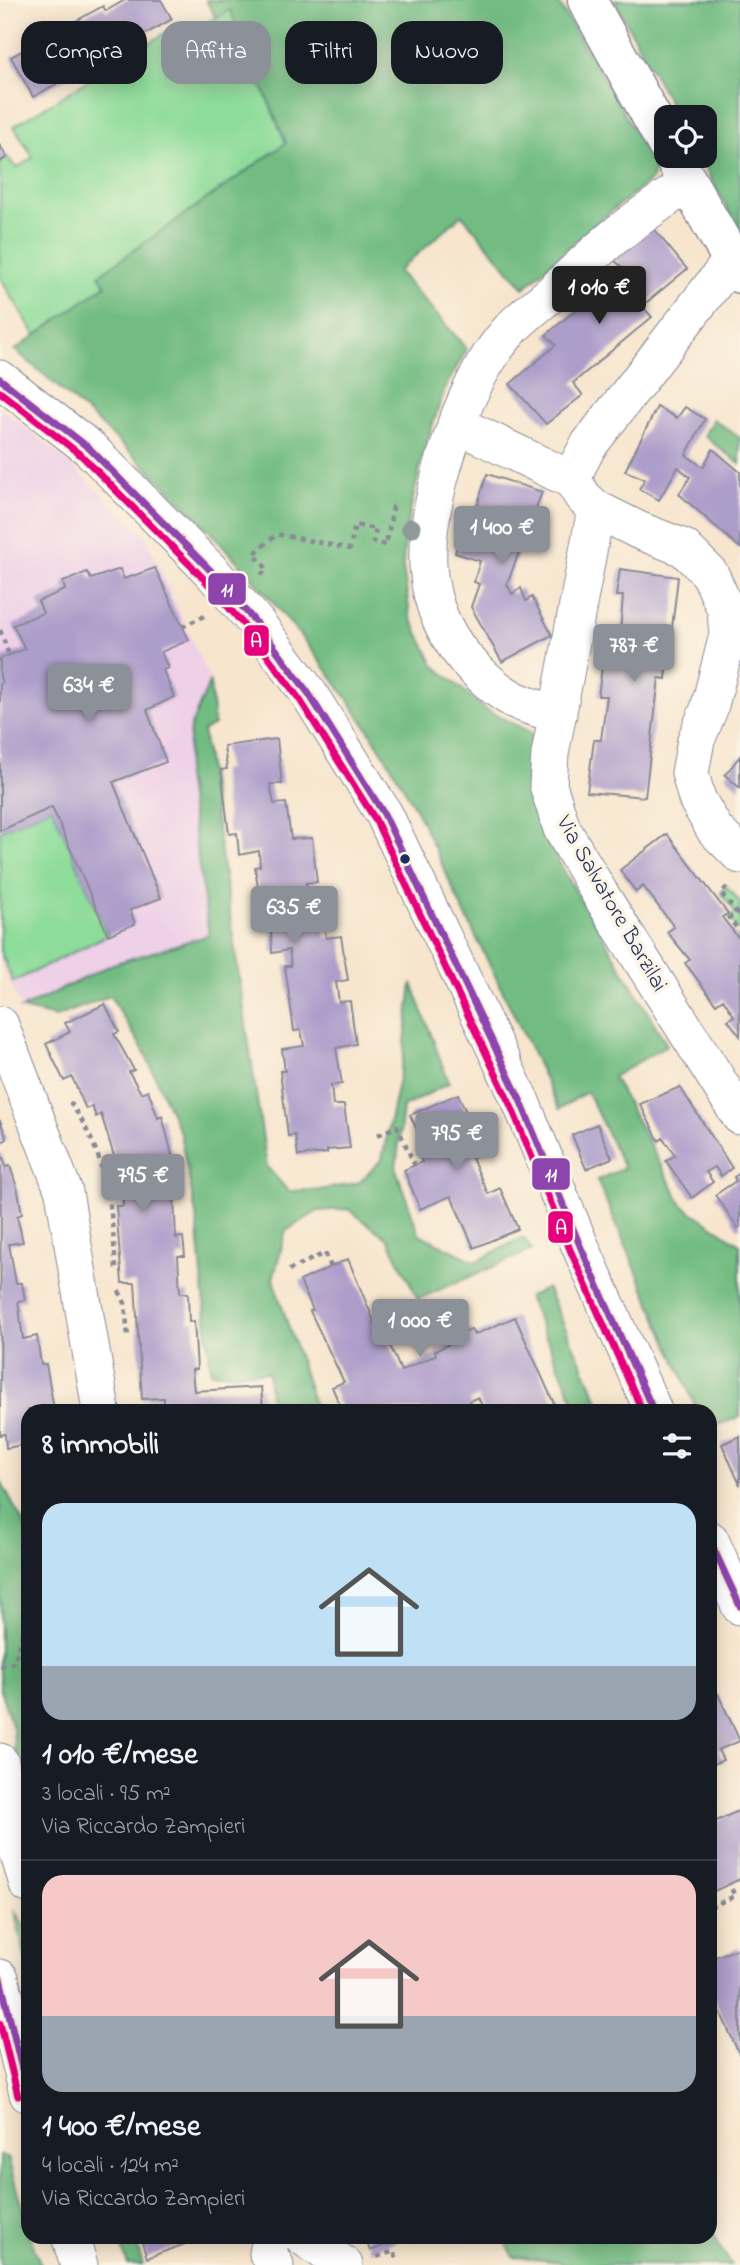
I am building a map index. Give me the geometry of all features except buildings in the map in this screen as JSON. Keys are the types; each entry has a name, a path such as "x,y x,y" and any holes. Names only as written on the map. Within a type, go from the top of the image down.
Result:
{"main road":[{"path":"587,0 654,121"},
{"path":"680,169 736,267"}],"street":[{"path":"558,714 525,706 507,697 467,662 447,636 433,604 427,542 436,489 456,424 479,373 509,331 616,235 680,169"},
{"path":"572,480 588,446 736,267"},
{"path":"0,379 89,448 201,561 258,625 309,694 384,814 521,1102 581,1248 650,1404"},
{"path":"456,424 572,480 583,497 596,509 638,530 684,548 710,574 726,610 728,635 709,709 696,740 690,773 697,799 736,866"},
{"name":"Via Salvatore Barzilai","path":"596,509 550,754 548,785 562,830 740,1116"},
{"path":"0,1025 64,1192 100,1404"},
{"path":"717,1555 740,1606"},
{"path":"0,1762 11,1828 21,1861"},
{"path":"0,1978 21,2065"},
{"path":"72,2244 79,2265"},
{"path":"270,2244 268,2255 275,2265"},
{"path":"321,2244 360,2261"}],"path":[{"path":"253,569 259,577 267,569 254,554 277,534 350,549 355,525 376,529 373,542 386,545 393,507"},
{"path":"182,627 206,615"},
{"path":"0,630 9,655"},
{"path":"736,866 727,887 721,893 737,913 729,918 740,932"},
{"path":"378,1135 397,1126 415,1166"},
{"path":"289,1270 325,1253 331,1267"},
{"path":"441,1308 455,1337"},
{"path":"0,1666 14,1663 21,1638"},
{"path":"717,1905 735,1896 729,1884"},
{"path":"360,2261 394,2251 397,2260"}],"shaded area":[{"path":"0,408 61,456 145,535 210,681 190,728 186,776 210,935 113,964 21,1009 0,959"}],"green space":[{"path":"206,0 557,0 651,159 654,169 652,179 589,229 524,288 462,215 398,271 467,349 446,386 425,447 405,533 403,567 410,616 434,665 486,710 532,733 527,783 541,832 667,1045 613,1077 683,1206 740,1244 740,1417 717,1425 717,1404 694,1404 597,1180 624,1168 587,1092 559,1109 422,821 370,732 281,612 232,555 126,448 15,350 106,285 99,275 286,143 261,84 271,84 271,21 235,21 230,10 216,18"},
{"path":"614,0 740,0 740,232 705,168 717,168 717,105 671,105"},
{"path":"230,9 235,21 209,21"},
{"path":"161,36 161,84 261,84 286,143 100,275 106,285 36,336 0,278 0,162 7,157 17,168 33,157 14,126 82,84 147,84 147,44"},
{"path":"713,419 740,438 740,464 704,436"},
{"path":"210,681 214,725 203,731 267,1167 288,1191 320,1190 360,1182 382,1159 403,1059 412,983 449,1083 403,1107 396,1169 419,1234 476,1262 523,1237 532,1250 418,1299 388,1239 348,1209 318,1211 286,1231 273,1279 314,1404 271,1404 268,1372 211,1373 197,1220 180,1133 144,1051 110,996 56,1017 21,1009 113,964 209,935 186,776 190,728"},
{"path":"52,807 108,935 13,982 0,951 0,831"},
{"path":"727,887 740,902 740,932 729,918 736,913 721,893"},
{"path":"547,1288 600,1404 575,1404 528,1297"},
{"path":"0,1480 21,1519 21,1798 16,1774 13,1728 0,1690"},
{"path":"14,1910 21,1920 21,1939"},
{"path":"0,2155 8,2158 21,2204 21,2244 33,2244 41,2265 0,2265"},
{"path":"717,2241 732,2265 562,2265 560,2262 514,2257 507,2244 717,2244"},
{"path":"120,2244 136,2244 143,2265 128,2265"}],"transit line":[{"name":"11","path":"0,379 89,448 211,571 258,625 309,694 384,814 521,1102 581,1248 650,1404"},
{"name":"A","path":"0,392 82,456 203,578 250,632 300,700 375,819 511,1106 571,1252 639,1404"},
{"name":"11","path":"717,1556 740,1606"},
{"name":"11","path":"0,1978 21,2065"},
{"name":"A","path":"0,2023 18,2096"}]}
